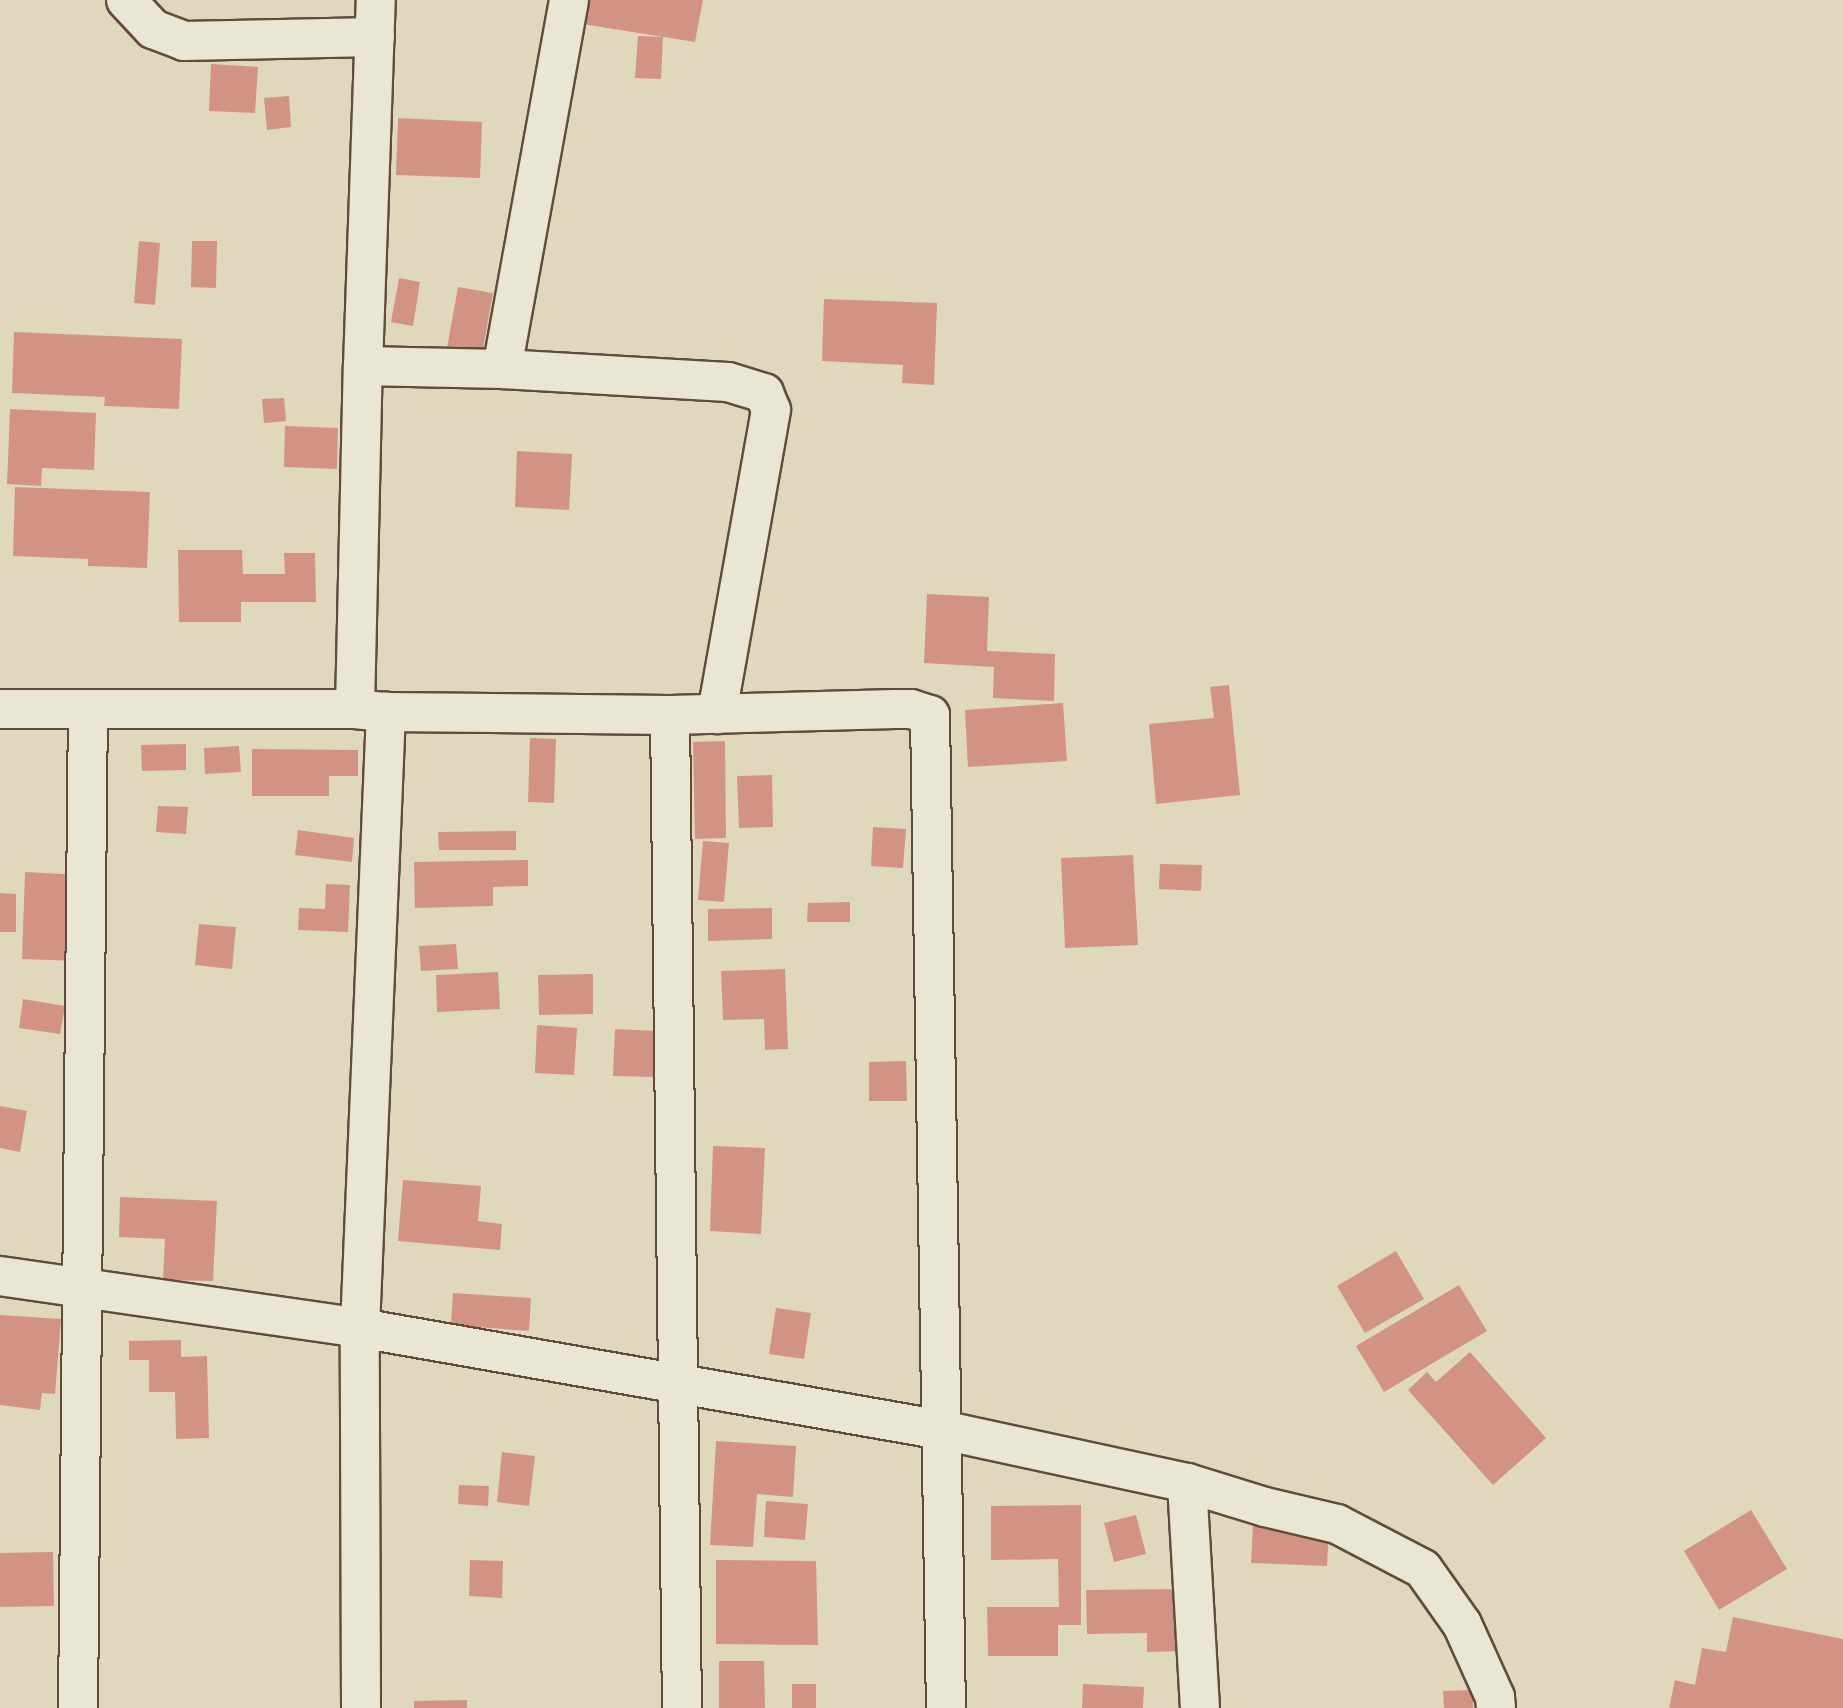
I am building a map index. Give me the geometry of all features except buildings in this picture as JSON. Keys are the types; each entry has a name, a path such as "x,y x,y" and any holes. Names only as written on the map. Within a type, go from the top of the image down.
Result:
{"street":[{"path":"126,0 153,29 184,41 375,37"},
{"path":"361,1708 360,1328 371,710 363,366 376,0"},
{"path":"502,369 569,0"},
{"path":"363,366 502,369 729,382 764,393 771,410 717,714"},
{"path":"0,709 371,710 670,715 911,709 930,715 946,1708"},
{"path":"78,1708 88,709"},
{"path":"670,715 682,1708"},
{"path":"0,1276 360,1328 942,1430 1187,1483 1265,1507 1337,1524 1423,1569 1462,1624 1496,1697 1496,1708"},
{"path":"1187,1483 1200,1708"}]}
